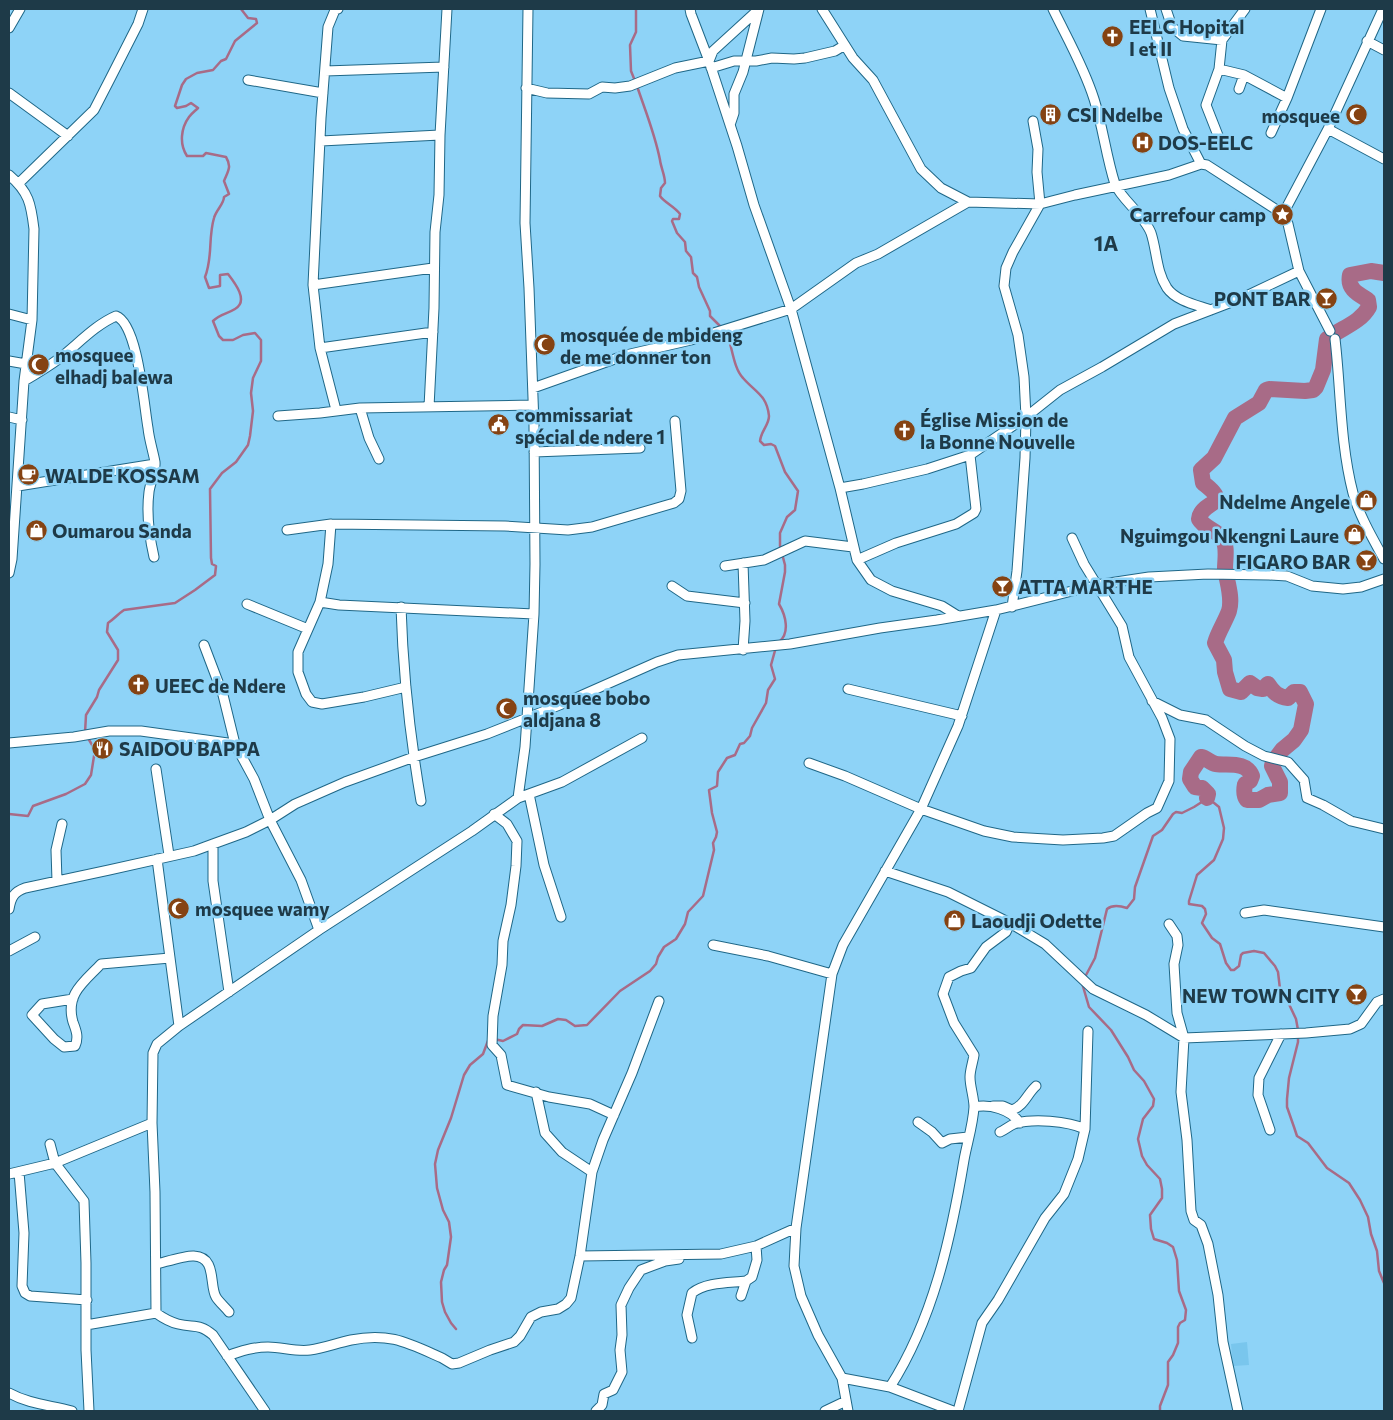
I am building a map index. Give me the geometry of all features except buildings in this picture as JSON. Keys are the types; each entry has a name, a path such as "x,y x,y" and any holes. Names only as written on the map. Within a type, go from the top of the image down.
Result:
{"street":[{"path":"9,28 20,9"},
{"path":"19,183 94,110 134,32 143,9"},
{"path":"336,410 320,348 313,285 328,27 335,10 338,9"},
{"path":"429,407 433,332 433,268 447,9"},
{"path":"518,798 522,779 534,614 533,388 525,223 528,9"},
{"path":"690,9 730,125 754,205 791,309 840,488 857,560 872,580 892,591 942,606 958,616"},
{"path":"710,65 713,51 759,9"},
{"path":"730,125 734,113 734,94 746,60 759,9"},
{"path":"822,9 853,58 873,80 921,169 941,188 968,202 1040,204 1169,175 1201,164 1207,165 1283,214 1288,224 1299,271 1333,335 1340,378 1342,427 1353,494 1384,559"},
{"path":"1052,9 1081,65 1094,99 1116,186 1145,222 1151,234 1159,271 1167,288 1174,295 1211,310"},
{"path":"1150,9 1169,88 1183,129 1201,164"},
{"path":"1166,9 1172,28 1183,36 1222,40"},
{"path":"1219,138 1206,105 1218,68 1222,40 1245,9"},
{"path":"1271,133 1288,98 1321,9"},
{"path":"1283,214 1328,129 1383,9"},
{"path":"1367,41 1384,50"},
{"path":"526,88 548,93 589,94 602,87 630,86 675,68 772,58 794,60 835,51 845,45"},
{"path":"325,71 444,67"},
{"path":"1218,68 1244,75 1288,98"},
{"path":"1239,89 1244,75"},
{"path":"248,80 323,93"},
{"path":"9,93 68,136"},
{"path":"1012,607 1018,561 1026,417 1024,377 1018,335 1004,286 1006,268 1013,252 1040,204 1037,172 1038,149 1033,121"},
{"path":"1328,129 1384,159"},
{"path":"321,140 440,135"},
{"path":"9,175 26,192 33,215 34,230 32,320 24,381 18,486 12,531 12,559 9,573"},
{"path":"533,388 626,355 692,340 791,309 856,263 886,249 968,202"},
{"path":"313,285 433,268"},
{"path":"840,488 927,469 970,455 1026,417 1060,390 1174,324 1242,298 1299,271"},
{"path":"9,314 32,320"},
{"path":"24,381 59,358 95,329 116,316 120,318 128,330 140,373 155,464 147,511 148,533 154,557"},
{"path":"320,348 433,332"},
{"path":"9,361 26,364"},
{"path":"278,416 360,408 533,405"},
{"path":"360,408 369,438 379,459"},
{"path":"9,417 22,420"},
{"path":"287,530 332,524 535,527 568,530 592,527 674,503 679,499 681,491 675,421"},
{"path":"534,452 640,448"},
{"path":"857,560 896,543 956,524 974,513 975,502 970,455"},
{"path":"18,486 155,464"},
{"path":"332,524 328,564 320,602 298,652 298,672 306,694 312,702 322,704 406,687"},
{"path":"809,763 845,776 921,809 984,831 1013,837 1063,840 1114,836 1157,808 1169,781 1170,739 1162,718 1129,656 1122,626 1084,564 1072,538"},
{"path":"725,566 764,560 805,541 853,547"},
{"path":"743,563 745,604 743,650"},
{"path":"9,909 11,897 17,891 157,859 213,844 246,832 295,804 345,782 414,757 488,734 527,719 621,676 678,655 790,644 937,620 1012,607 1096,585 1149,578 1208,574 1287,576 1312,586 1343,589 1361,587 1384,579"},
{"path":"672,586 687,596 745,604"},
{"path":"320,602 340,606 401,607 534,614"},
{"path":"247,604 308,629"},
{"path":"401,607 406,687 421,801"},
{"path":"848,1411 842,1378 818,1335 801,1296 794,1266 796,1228 832,974 843,945 921,809 944,760 962,716 996,610"},
{"path":"204,646 223,695 235,744 254,779 270,820 301,880 318,930"},
{"path":"848,689 962,716"},
{"path":"1152,701 1180,715 1206,720 1245,746 1264,756 1288,762 1304,780 1307,798 1324,805 1351,821 1384,829"},
{"path":"9,744 74,738 109,731 141,731 235,744"},
{"path":"156,1313 155,1192 152,1123 153,1052 157,1044 179,1026 318,930 472,831 518,798 562,782 642,738"},
{"path":"156,769 169,855"},
{"path":"528,794 544,865 561,916"},
{"path":"494,814 507,824 517,841 516,866 511,905 503,941 502,965 494,1016 492,1045 501,1055 507,1085 550,1097 590,1104 614,1115"},
{"path":"57,881 56,850 62,824"},
{"path":"213,844 213,881 229,992"},
{"path":"157,859 179,1026"},
{"path":"886,871 948,892 1010,923 1045,944 1070,969 1093,988 1146,1015 1184,1038 1306,1033 1350,1029 1361,1024 1377,1002 1384,999"},
{"path":"1245,913 1264,910 1384,927"},
{"path":"890,1388 903,1367 940,1274 959,1194 974,1107 970,1076 974,1055 954,1023 943,994 949,977 971,968 986,947 1006,932 1010,923"},
{"path":"1169,924 1177,936 1178,945 1174,964 1178,1013 1184,1038 1181,1092 1191,1211 1194,1220 1201,1225 1208,1244 1218,1296 1223,1342 1238,1411"},
{"path":"9,951 34,937"},
{"path":"714,946 768,956 832,974"},
{"path":"73,999 42,1004 32,1015 64,1047 75,1046 78,1038 72,1016 74,993 101,964 170,958"},
{"path":"227,1356 251,1348 269,1347 309,1351 351,1340 384,1337 403,1340 442,1358 446,1362 460,1364 490,1350 514,1342 520,1336 531,1316 558,1309 566,1304 571,1298 580,1256 592,1172 659,1001"},
{"path":"958,1411 982,1323 998,1300 1045,1218 1064,1194 1078,1159 1084,1129 1088,1031"},
{"path":"1270,1130 1258,1095 1259,1078 1284,1034"},
{"path":"974,1107 982,1105 1016,1109 1036,1086"},
{"path":"536,1092 545,1133 562,1152 592,1172"},
{"path":"993,1106 1007,1111 1020,1123"},
{"path":"1000,1132 1020,1123 1045,1121 1076,1125 1084,1129"},
{"path":"918,1122 932,1132 942,1143 950,1139 968,1137"},
{"path":"9,1174 55,1163 152,1123"},
{"path":"50,1144 55,1163 84,1201 87,1397 89,1411"},
{"path":"18,1172 24,1233 22,1286 25,1293 30,1296 87,1300"},
{"path":"580,1256 721,1254 756,1246 796,1228"},
{"path":"741,1296 746,1282 752,1277 757,1260 756,1246"},
{"path":"596,1411 602,1405 604,1394 613,1390 622,1372 620,1350 622,1335 621,1305 641,1270 665,1261 700,1255"},
{"path":"156,1264 196,1256 204,1260 208,1264 212,1276 215,1296 229,1312"},
{"path":"692,1338 687,1315 692,1293 698,1288 746,1282"},
{"path":"86,1325 156,1313 179,1324 204,1328 213,1335 265,1411"},
{"path":"842,1378 890,1388 953,1411"},
{"path":"9,1393 30,1402 52,1405 72,1411"},
{"path":"825,1411 846,1401"}],"shaded area":[{"path":"1247,1342 1249,1365 1233,1366 1231,1344"}],"waterway":[{"path":"85,733 86,715 118,660 118,650 107,632 108,623 124,610 175,603 215,575 216,566 212,564 211,558 210,489 222,473 236,462 248,445 250,436 253,411 251,393 253,378 261,361 261,340 255,333 243,335 233,340 223,340 219,336 213,321 239,306 241,297 228,274 220,275 220,286 209,288 205,277 209,262 214,218 224,197 229,194 224,181 229,164 226,157 206,153 203,156 187,156 182,141 183,131 186,121 198,108 191,103 177,108 175,106 186,79 197,73 213,70 221,61 226,59 235,41 257,23 256,19 248,18 241,9"},
{"path":"635,81 631,71 630,45 636,32 636,9"},
{"path":"637,86 653,131 664,177 665,183 661,188 660,196 680,214 679,219 673,219 672,221 677,233 685,242 686,251 691,257 693,273 697,277 699,287 710,311 710,316 722,328"},
{"path":"1207,798 1208,794 1202,788 1195,787 1190,779 1191,772 1201,757 1216,764 1236,765 1246,768 1252,776 1250,781 1245,784 1244,790 1247,800 1259,800 1268,795 1280,793 1280,782 1272,766 1273,762 1301,730 1306,704 1300,692 1294,692 1288,698 1281,697 1268,684 1263,689 1257,688 1250,683 1241,692 1230,689 1224,660 1215,643 1230,606 1225,569 1226,549 1222,538 1199,519 1201,513 1216,499 1212,490 1203,483 1201,470 1214,458 1235,418 1259,403 1266,390 1305,391 1313,390 1316,387 1323,370 1327,339 1361,317 1369,307 1368,300 1357,293 1350,284 1350,275 1371,271 1384,273"},
{"path":"726,331 740,374 760,394 768,409 769,419 760,441 764,445 771,444 775,446 785,472 798,491 795,510 787,517 780,533 780,546 785,572 779,604 784,614 786,629 779,642"},
{"path":"494,1039 503,1041 517,1034 523,1025 542,1026 558,1019 566,1020 575,1026 587,1025 620,991 650,971 656,964 664,947 676,939 685,924 688,912 703,896 714,850 713,843 717,832 709,790 717,786 718,772 727,758 735,755 740,744 744,743 750,736 752,728 766,703 768,690 775,679 771,665 776,647"},
{"path":"9,814 28,816 33,806 66,794 85,784 91,775 95,750 88,738"},
{"path":"1085,977 1095,958 1107,909 1114,906 1127,908 1134,899 1135,887 1153,836 1162,830 1173,814 1176,812 1182,813 1208,798 1219,807 1224,828 1223,839 1214,860 1197,875 1189,904 1202,906 1205,909 1206,914 1202,923 1212,938 1220,944 1226,963 1231,970 1239,966 1243,953 1254,951 1264,953 1275,966 1278,972 1280,989 1287,996 1298,1030 1298,1042 1289,1078 1287,1107 1297,1136 1308,1143 1327,1168 1349,1183 1360,1200 1368,1217 1377,1251 1379,1271 1384,1283"},
{"path":"1082,983 1089,1007 1111,1030 1134,1070 1144,1081 1154,1099 1153,1106 1143,1119 1138,1139 1142,1156 1147,1165 1160,1179 1162,1189 1162,1198 1150,1215 1151,1229 1154,1239 1173,1247 1177,1260 1179,1291 1186,1310 1185,1320 1178,1327 1178,1343 1168,1362 1168,1385 1160,1411"},
{"path":"456,1329 445,1312 442,1302 441,1282 447,1265 451,1237 449,1222 443,1210 437,1188 435,1164 464,1075 470,1065 483,1054 489,1038"}],"place":[{"name":"EELC Hopital I et II","path":"1113,37"},
{"name":"CSI Ndelbe","path":"1051,114"},
{"name":"mosquee","path":"1356,115"},
{"name":"DOS-EELC","path":"1142,142"},
{"name":"Carrefour camp","path":"1282,214"},
{"name":"PONT BAR","path":"1327,298"},
{"name":"mosquée de mbideng de me donner ton","path":"544,345"},
{"name":"mosquee elhadj balewa","path":"39,365"},
{"name":"commissariat spécial de ndere 1","path":"499,425"},
{"name":"Église Mission de la Bonne Nouvelle","path":"904,430"},
{"name":"WALDE KOSSAM","path":"29,475"},
{"name":"Ndelme Angele","path":"1366,501"},
{"name":"Oumarou Sanda","path":"36,530"},
{"name":"Nguimgou Nkengni Laure","path":"1355,535"},
{"name":"FIGARO BAR","path":"1367,561"},
{"name":"ATTA MARTHE","path":"1002,586"},
{"name":"UEEC de Ndere","path":"139,685"},
{"name":"mosquee bobo aldjana 8","path":"507,708"},
{"name":"SAIDOU BAPPA","path":"103,748"},
{"name":"mosquee wamy","path":"179,908"},
{"name":"Laoudji Odette","path":"955,920"},
{"name":"NEW TOWN CITY","path":"1356,995"}],"district":[{"name":"1A","path":"1106,242"}]}
